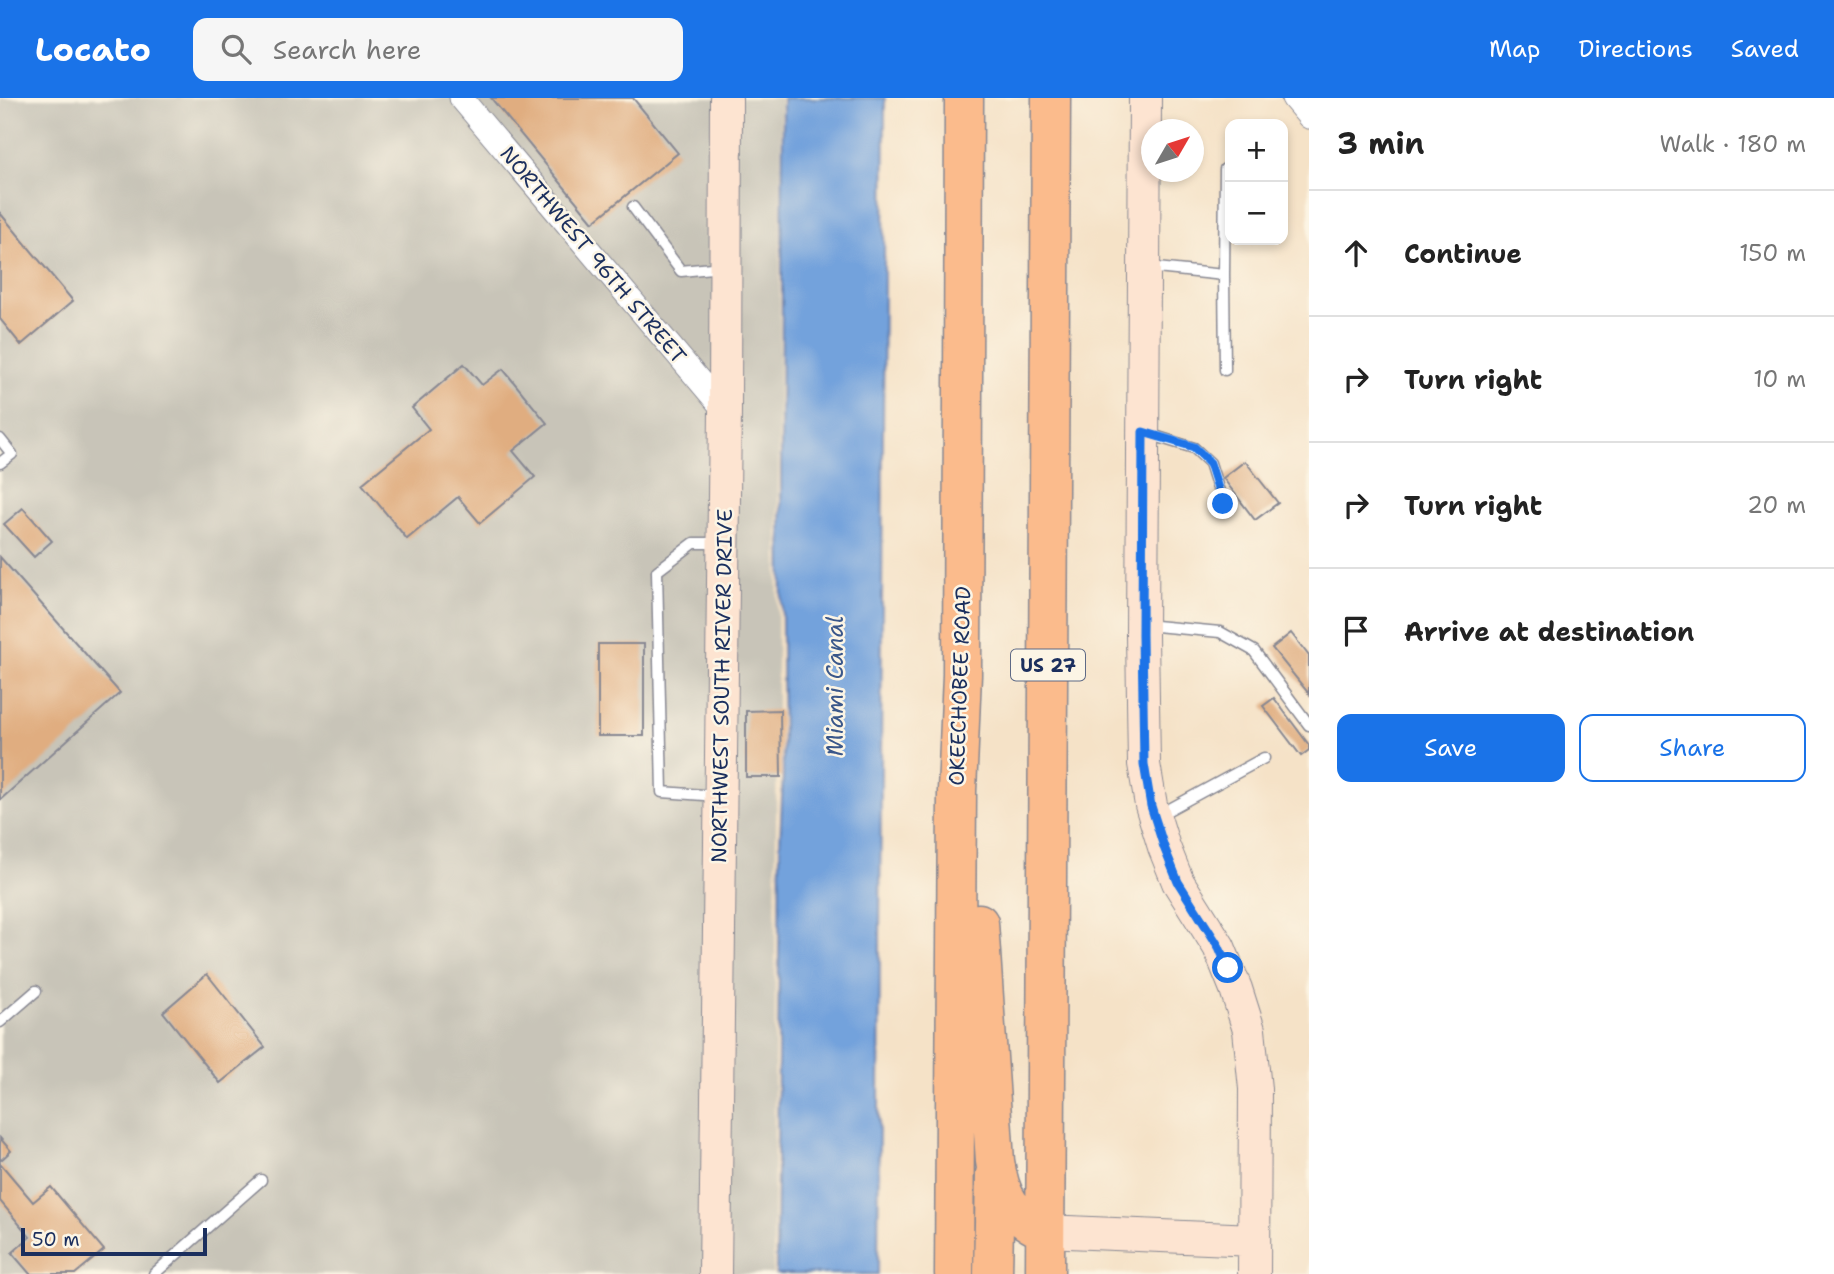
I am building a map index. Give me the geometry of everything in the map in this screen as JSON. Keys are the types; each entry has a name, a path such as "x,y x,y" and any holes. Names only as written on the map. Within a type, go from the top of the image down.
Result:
{"highway":[{"name":"OKEECHOBEE ROAD","path":"954,1274 957,791 962,675 964,98"},
{"name":"US 27","path":"1045,1274 1051,98"},
{"path":"962,675 998,1183 1003,1196 1024,1219 1045,1231 1030,1240 1017,1253 1004,1274"},
{"path":"993,1274 995,1161"}],"street":[{"name":"NORTHWEST 96TH STREET","path":"461,98 725,411"},
{"path":"1145,98 1142,624 1144,764 1164,847 1178,882 1219,947 1236,989 1248,1030 1255,1089 1254,1274"},
{"path":"1293,98 1309,117"},
{"name":"NORTHWEST SOUTH RIVER DRIVE","path":"715,1274 725,411 721,102"},
{"path":"1045,1231 1254,1240"}],"lane":[{"path":"1225,169 1225,370"},
{"path":"633,206 681,271 725,267"},
{"path":"1144,267 1224,275"},
{"path":"1143,432 1194,447 1210,463 1223,504"},
{"path":"0,439 12,454 0,463"},
{"path":"721,796 662,792 657,570 694,543 723,543"},
{"path":"1142,624 1220,632 1254,651 1309,724"},
{"path":"1155,818 1264,758"},
{"path":"0,1023 36,991"},
{"path":"154,1274 261,1180"}],"shaded area":[{"path":"0,98 781,98 773,1274 0,1274"}],"water":[{"name":"Miami Canal","path":"783,98 885,98 878,1274 776,1274 783,774"}],"building":[{"path":"491,98 633,98 678,153 593,222"},
{"path":"0,213 73,301 21,345 0,319"},
{"path":"464,364 482,385 503,369 547,423 513,451 535,477 480,523 458,497 407,539 362,484 429,429 412,408"},
{"path":"1245,461 1278,503 1255,520 1223,478"},
{"path":"23,508 52,541 34,557 4,524"},
{"path":"0,557 120,693 0,800"},
{"path":"1291,633 1309,656 1309,694 1272,648"},
{"path":"598,644 644,644 644,736 598,736"},
{"path":"1274,698 1309,745 1309,750 1301,756 1263,706"},
{"path":"780,710 781,777 746,777 746,711"},
{"path":"207,974 265,1047 220,1083 163,1012"},
{"path":"0,1138 11,1151 0,1161"},
{"path":"0,1163 33,1202 51,1187 104,1250 75,1274 30,1274 12,1253 30,1237 0,1201"}],"route":[{"path":"1223,504 1210,463 1194,447 1143,432 1144,764 1151,806 1178,882 1219,947 1228,968"}]}
